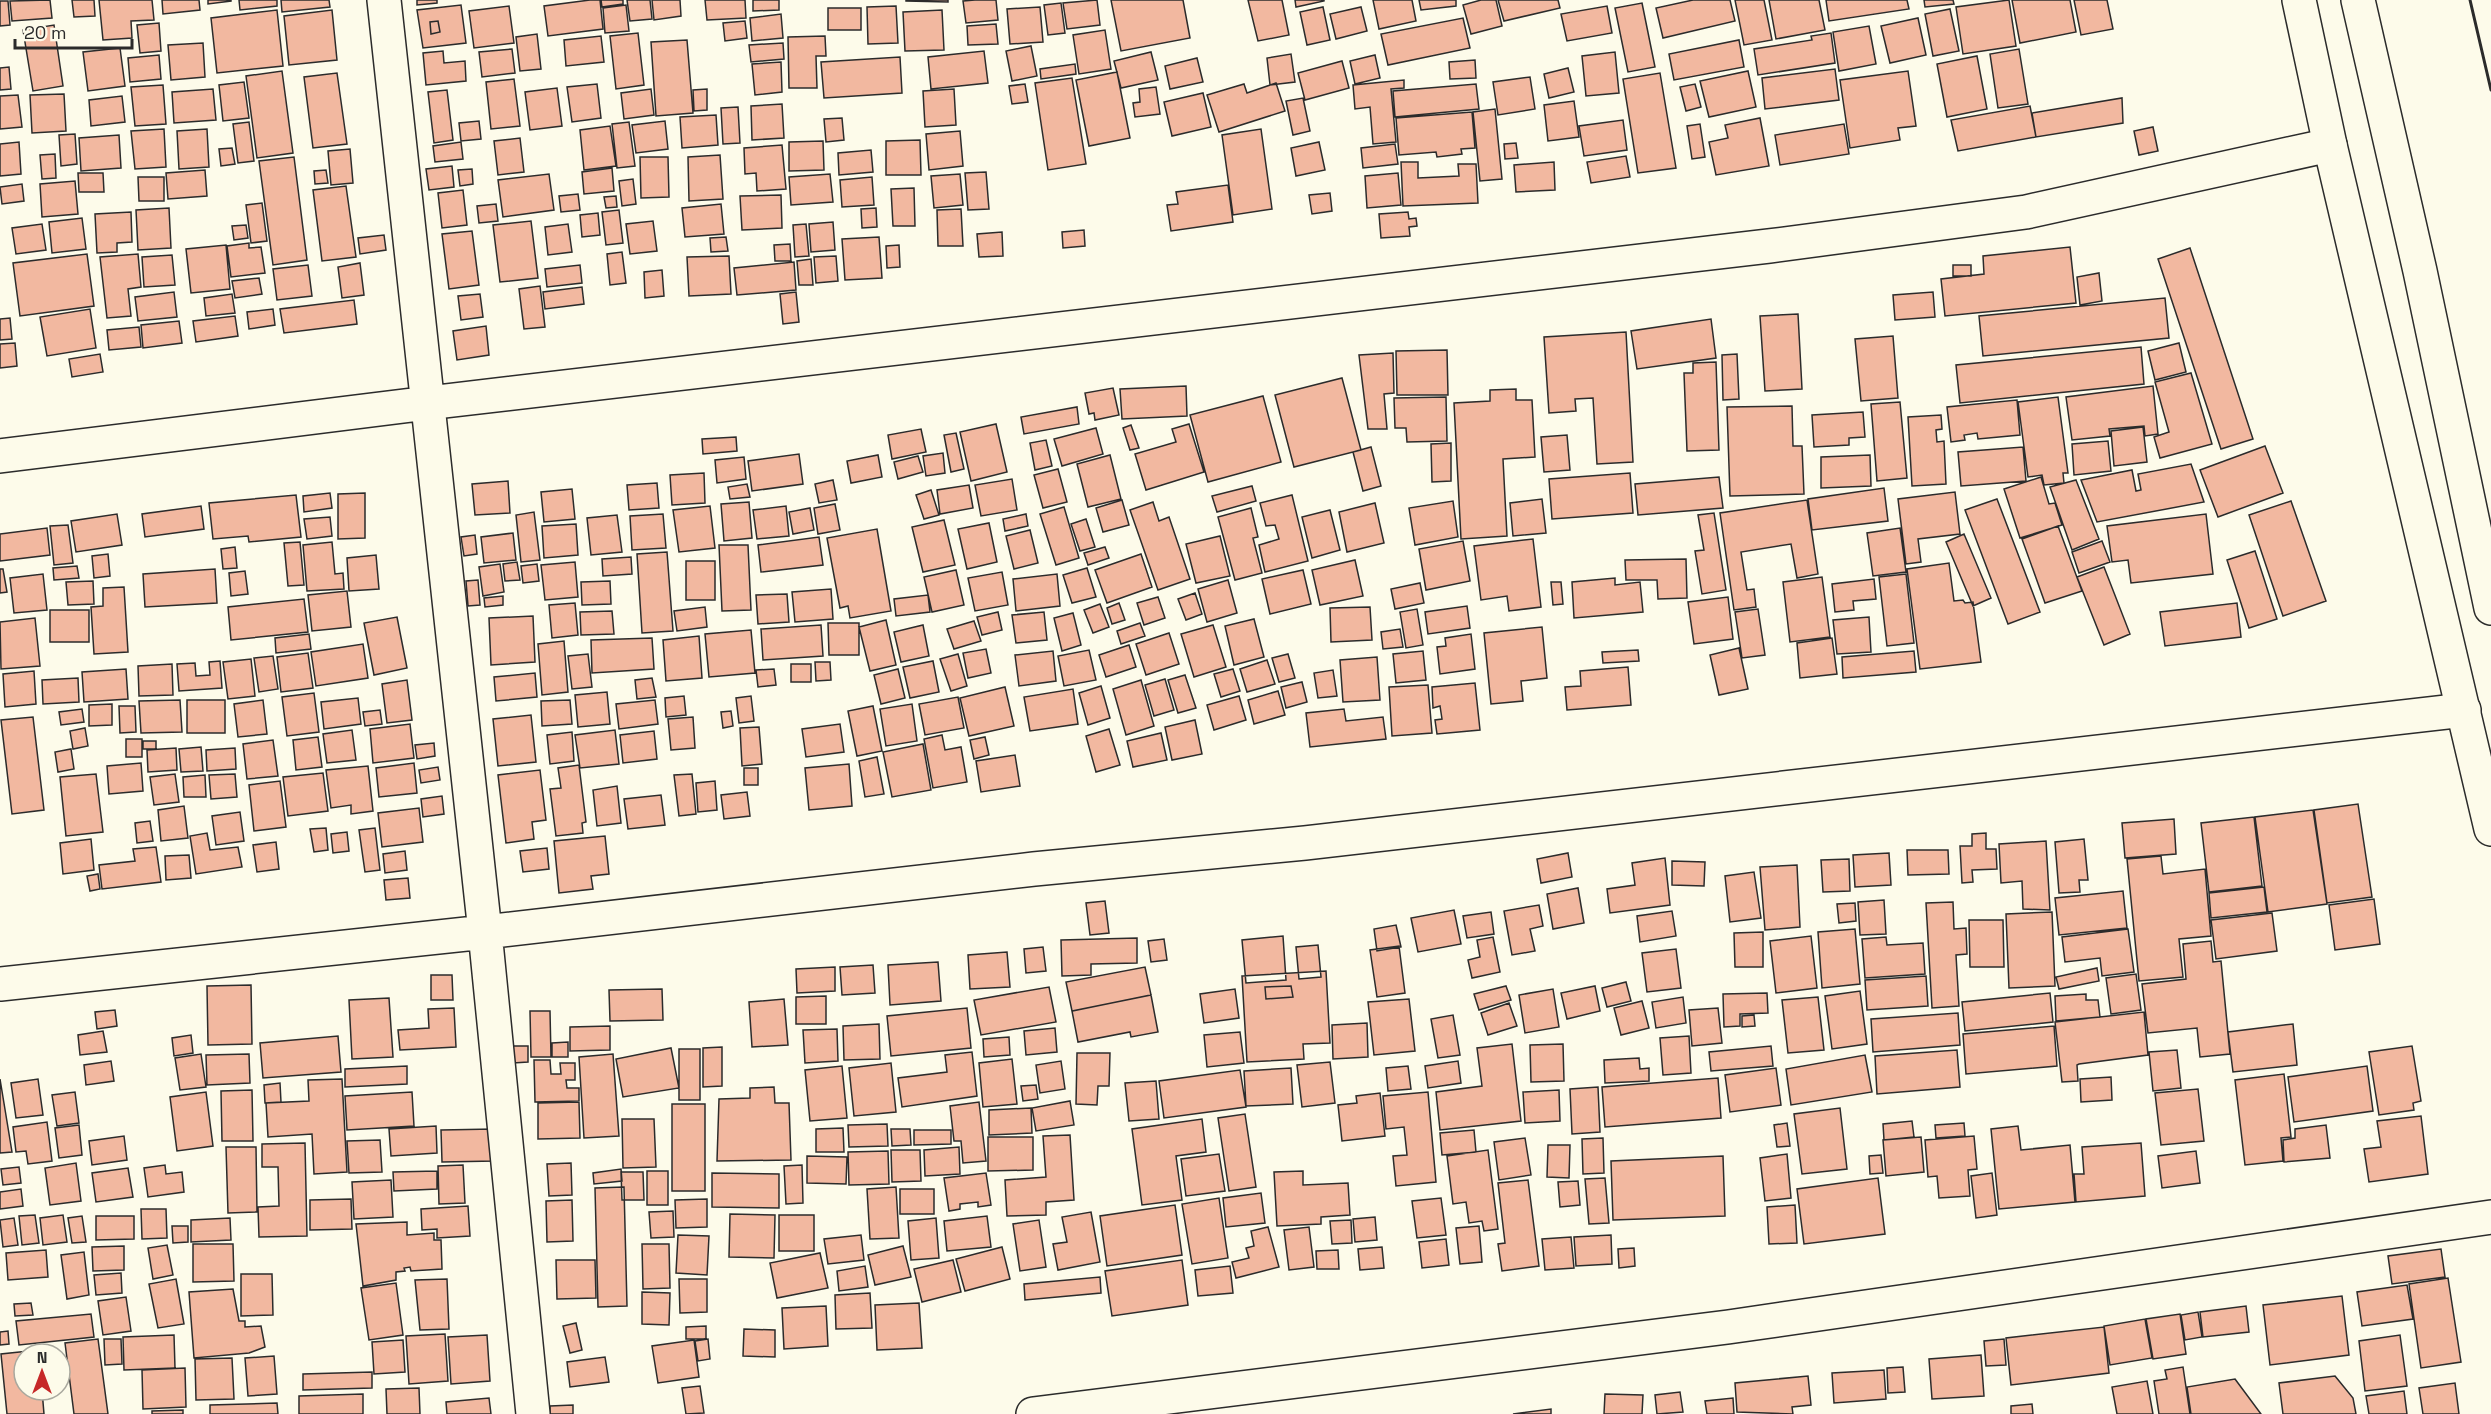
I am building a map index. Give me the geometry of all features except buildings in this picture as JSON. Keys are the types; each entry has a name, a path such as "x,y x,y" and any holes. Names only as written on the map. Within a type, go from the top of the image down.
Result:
{"main road":[{"path":"384,0 485,932 533,1414"},
{"path":"2299,0 2330,145 2491,830"},
{"path":"2358,0 2422,283 2491,608"},
{"path":"0,456 428,403 1781,245 2026,212 2330,145"},
{"path":"0,984 485,932 1034,868 1340,839 2464,710"},
{"path":"1033,1414 1871,1308 2491,1217"}],"wall":[{"path":"2470,0 2491,90"}]}
